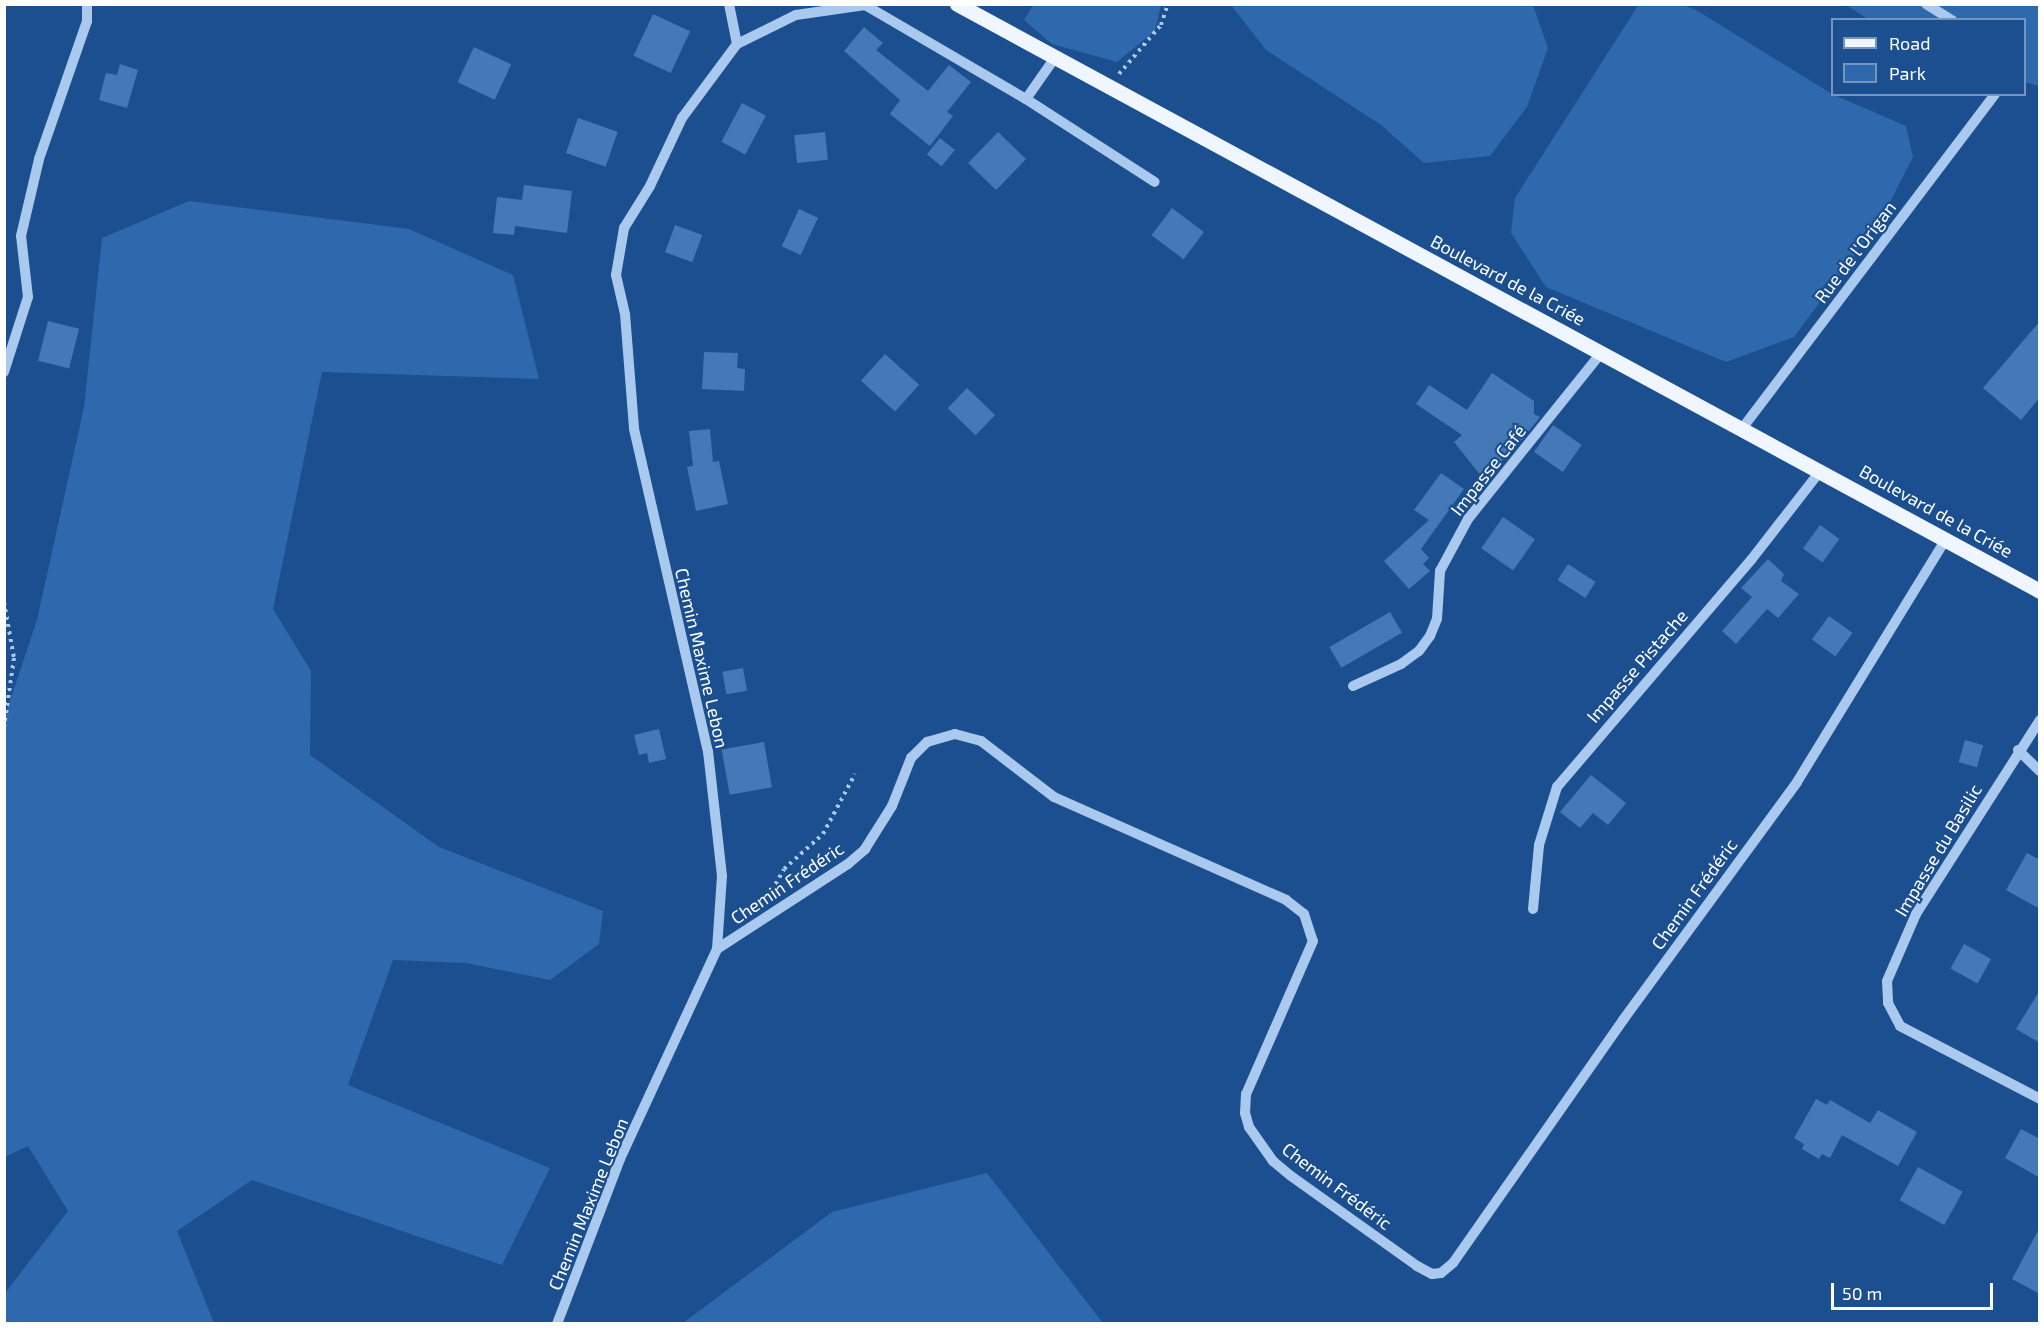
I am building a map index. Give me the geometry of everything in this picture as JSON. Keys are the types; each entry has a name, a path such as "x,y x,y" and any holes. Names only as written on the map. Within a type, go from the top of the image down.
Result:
{"main road":[{"name":"Boulevard de la Criée","path":"957,4 1107,88 1741,430 1821,470 2040,591"}],"street":[{"path":"4,372 28,297 21,236 39,159 87,21 87,4"},
{"path":"729,4 737,44 796,15 865,5 1026,99 1155,182"},
{"path":"1926,4 1949,18"},
{"name":"Chemin Maxime Lebon","path":"557,1323 620,1159 717,949 722,876 708,752 634,429 625,314 616,275 624,228 650,186 682,118 737,44"},
{"path":"1026,99 1054,59"},
{"name":"Rue de l'Origan","path":"1741,430 1993,96"},
{"name":"Impasse Café","path":"1353,686 1401,664 1419,651 1430,636 1437,619 1440,571 1468,519 1601,353"},
{"name":"Impasse Pistache","path":"1533,909 1539,844 1557,788 1578,758 1751,560 1821,470"},
{"name":"Chemin Frédéric","path":"717,949 865,849 892,806 911,758 927,742 955,734 981,741 1033,785 1054,797 1286,900 1304,914 1312,941 1246,1094 1245,1113 1249,1127 1273,1161 1291,1176 1417,1266 1432,1274 1441,1273 1453,1263 1623,1020 1797,782 1946,539"},
{"name":"Impasse du Basilic","path":"2040,720 2018,750 1916,914 1887,981 1888,1003 1900,1026 2040,1099"},
{"path":"2018,750 2040,771"}],"path":[{"path":"1107,88 1155,33 1168,4"},
{"path":"4,602 14,658 4,727"},
{"path":"755,925 777,877 823,834 855,774"}],"green space":[{"path":"1034,4 1161,5 1155,31 1117,62 1052,44 1024,20"},
{"path":"1639,4 1683,5 1696,10 1831,93 1831,96 1837,96 1906,126 1913,157 1883,216 1794,337 1726,362 1546,287 1511,233 1515,198"},
{"path":"1231,5 1533,5 1548,48 1527,107 1490,156 1424,163 1381,125 1266,50"},
{"path":"1846,5 2039,5 2039,86 2026,82 2026,18 1866,18"},
{"path":"189,201 409,229 513,275 539,379 322,372 273,609 311,671 310,755 439,847 603,911 599,944 550,980 466,963 393,960 348,1085 550,1168 502,1265 252,1180 177,1231 214,1323 5,1323 5,1293 68,1211 28,1146 5,1157 5,716 37,620 84,407 102,238"},
{"path":"987,1173 1103,1323 683,1323 832,1212"}],"building":[{"path":"653,14 690,31 671,73 634,56"},
{"path":"864,27 883,43 876,50 928,91 949,65 971,82 947,112 953,116 930,146 890,114 900,100 844,51"},
{"path":"474,47 511,64 495,100 458,82"},
{"path":"120,64 138,70 127,108 99,100 106,73 117,75"},
{"path":"742,103 766,116 745,155 721,142"},
{"path":"578,118 618,132 606,167 566,153"},
{"path":"825,132 828,160 797,163 794,135"},
{"path":"998,132 1026,159 996,190 968,163"},
{"path":"940,138 955,150 942,166 927,154"},
{"path":"524,185 572,191 567,233 515,226 514,235 493,233 497,197 522,200"},
{"path":"1172,208 1204,232 1183,259 1152,235"},
{"path":"799,209 818,218 801,255 782,246"},
{"path":"675,225 702,235 692,262 665,252"},
{"path":"48,321 79,329 69,369 38,361"},
{"path":"2040,321 2040,397 2021,420 1983,388"},
{"path":"704,352 738,353 737,368 745,369 744,391 702,389"},
{"path":"885,354 919,385 895,412 861,381"},
{"path":"1492,373 1534,401 1534,414 1540,417 1513,451 1482,477 1454,442 1462,435 1416,404 1429,385 1467,410"},
{"path":"967,388 995,415 976,435 948,408"},
{"path":"1553,425 1582,445 1563,472 1534,452"},
{"path":"710,429 713,462 719,461 728,504 696,511 687,467 693,466 689,431"},
{"path":"1441,473 1464,489 1421,549 1429,558 1423,564 1430,571 1409,589 1384,561 1429,520 1414,510"},
{"path":"1503,517 1535,539 1513,570 1481,548"},
{"path":"1820,525 1839,539 1822,563 1803,548"},
{"path":"1768,559 1784,574 1781,581 1799,594 1778,618 1767,609 1736,644 1722,631 1752,597 1741,588"},
{"path":"1568,564 1596,582 1585,598 1558,580"},
{"path":"1390,612 1402,633 1341,668 1329,647"},
{"path":"1829,616 1852,633 1835,657 1812,639"},
{"path":"743,668 747,691 726,694 722,672"},
{"path":"659,729 666,759 649,763 647,753 639,755 634,735"},
{"path":"1965,740 1983,745 1977,767 1959,762"},
{"path":"764,742 772,787 730,795 722,749"},
{"path":"1591,775 1626,803 1608,825 1593,813 1580,828 1560,812"},
{"path":"2027,853 2040,860 2040,909 2006,890"},
{"path":"1964,944 1991,959 1978,984 1950,968"},
{"path":"2040,990 2040,1043 2016,1029"},
{"path":"1816,1099 1827,1105 1830,1100 1870,1123 1878,1110 1917,1132 1898,1166 1842,1135 1830,1158 1822,1154 1819,1159 1802,1149 1804,1144 1794,1138"},
{"path":"2021,1129 2040,1139 2040,1178 2005,1158"},
{"path":"1918,1167 1963,1192 1944,1225 1900,1200"},
{"path":"2040,1227 2040,1294 2012,1279"}]}
